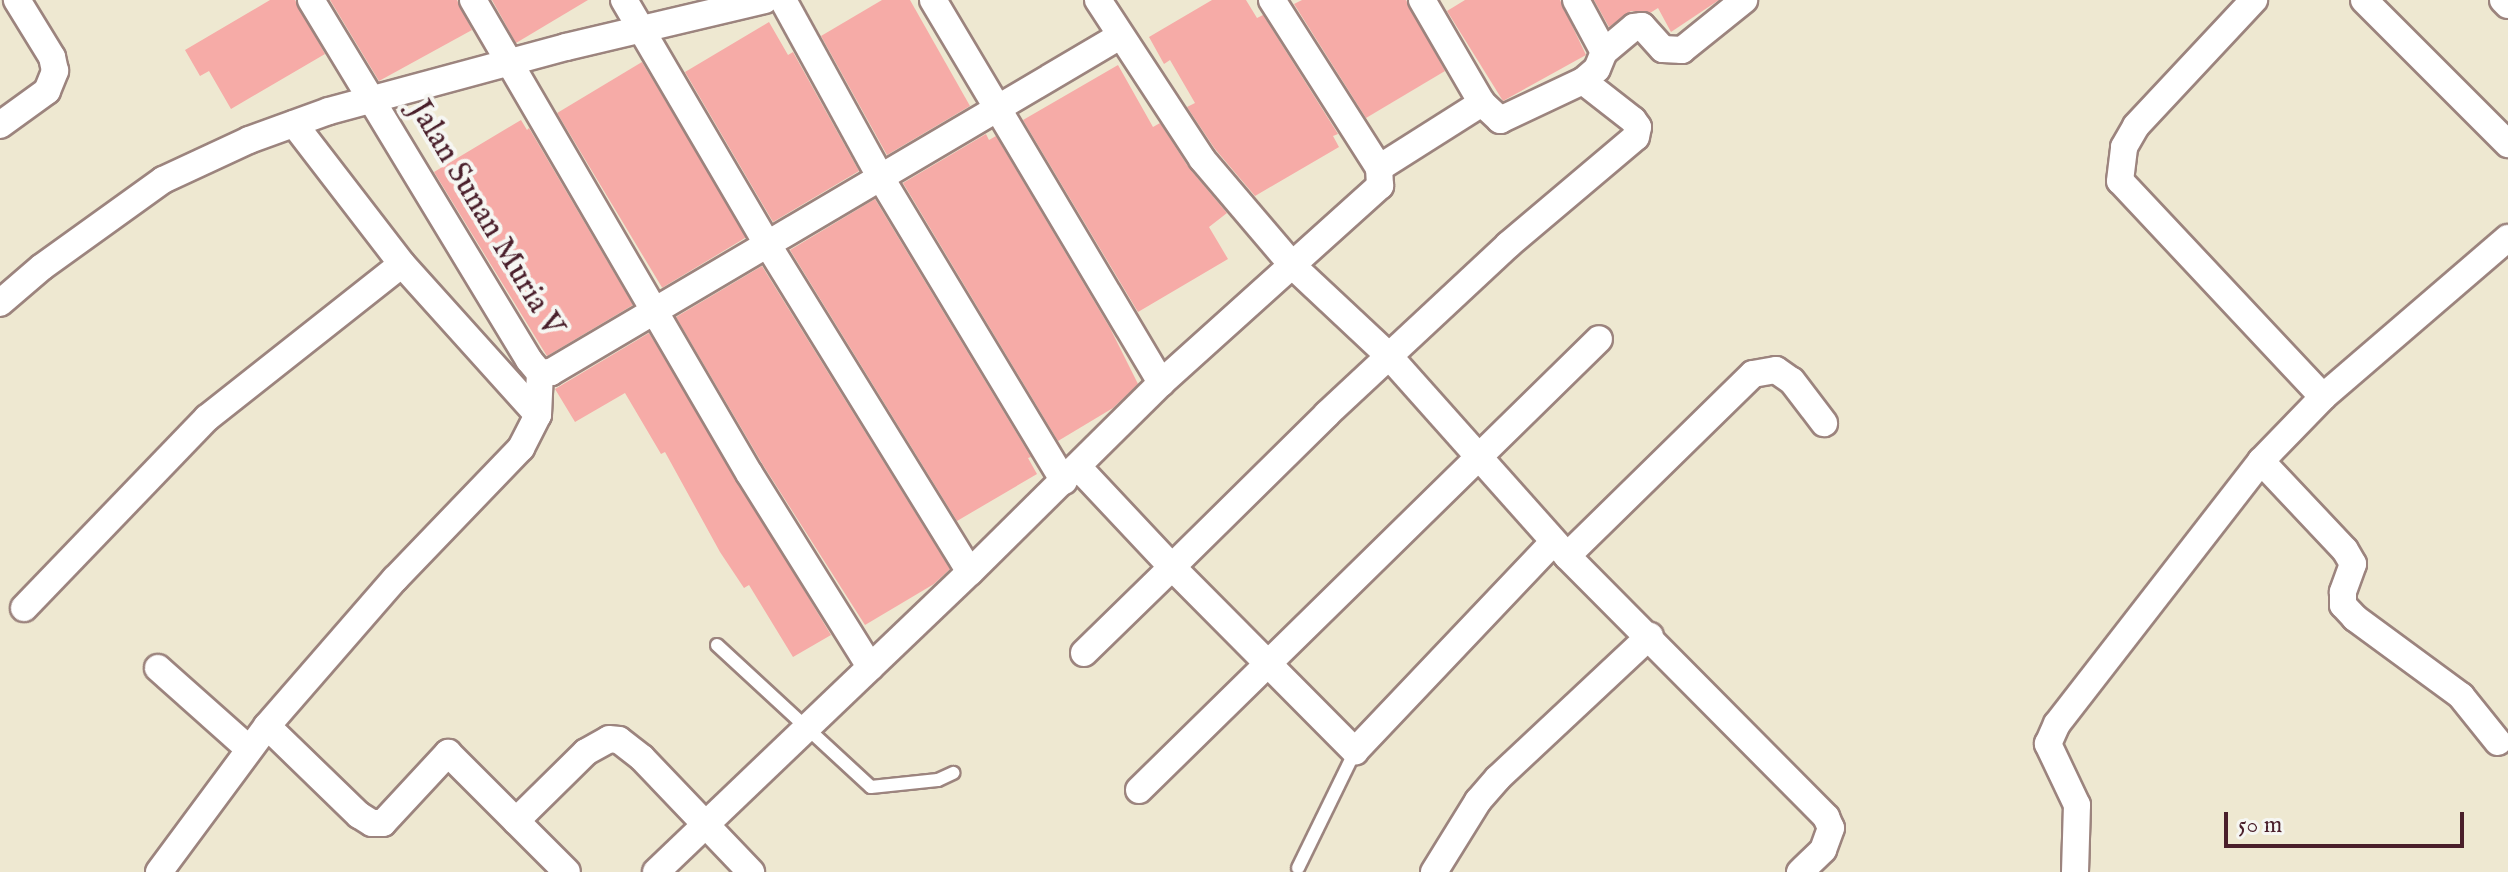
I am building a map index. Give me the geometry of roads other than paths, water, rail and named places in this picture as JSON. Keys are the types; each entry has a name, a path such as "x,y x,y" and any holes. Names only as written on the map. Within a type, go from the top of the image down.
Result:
{"street":[{"path":"0,125 47,91 55,71 52,57 17,0"},
{"name":"Jalan Sunan Muria V","path":"311,0 529,360 540,373"},
{"path":"473,0 513,63 749,473 870,667"},
{"path":"624,0 768,245 970,572"},
{"path":"0,303 42,267 163,180 294,124 642,28 765,0"},
{"path":"783,0 881,178 1071,474 1172,567 1266,665 1355,751 1560,549 1753,374 1776,370 1784,375 1824,423"},
{"path":"933,0 1161,383"},
{"path":"1098,0 1221,184 1294,267 1389,356 1560,549 1650,636 1826,817 1831,828 1823,850 1800,872"},
{"path":"656,872 970,572 1161,383 1294,267 1380,186 1379,168 1272,0"},
{"path":"1422,0 1482,103 1500,120 1583,81 1597,69 1604,52 1634,27 1642,26 1663,49 1671,52 1682,50 1742,1"},
{"path":"1576,0 1604,52"},
{"path":"2254,0 2136,126 2124,147 2120,181 2323,397"},
{"path":"2364,0 2508,144"},
{"path":"2503,0 2508,5"},
{"path":"159,872 267,726 395,579 521,448 538,415 540,373 551,372 1120,36"},
{"path":"1084,653 1389,356 1508,245 1636,137 1638,127 1633,120 1583,81"},
{"path":"1379,168 1482,103"},
{"path":"294,124 402,264 538,415"},
{"path":"2075,872 2077,805 2048,744 2057,724 2261,461 2323,397 2508,238"},
{"path":"24,608 207,418 402,264"},
{"path":"1139,790 1599,339"},
{"path":"2261,461 2345,550 2353,564 2343,592 2343,605 2355,618 2461,696 2498,742"},
{"path":"1434,872 1478,801 1498,778 1650,636"},
{"path":"158,668 249,749"},
{"path":"267,726 359,815 372,823 383,823 448,753 567,872"},
{"path":"516,821 577,759 609,739 629,746 751,872"}],"lane":[{"path":"717,645 871,787 938,780 953,773"},
{"path":"1298,868 1355,751"}]}
